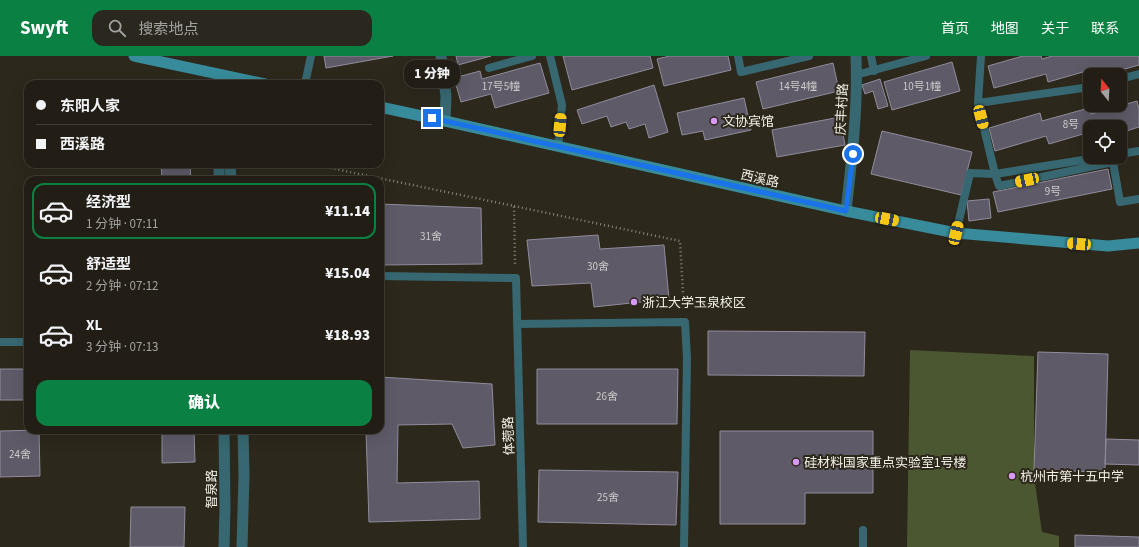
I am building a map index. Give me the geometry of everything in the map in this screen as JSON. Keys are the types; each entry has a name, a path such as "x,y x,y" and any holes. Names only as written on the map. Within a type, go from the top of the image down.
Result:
{"main road":[{"path":"134,56 234,80"},
{"name":"西溪路","path":"384,109 445,121 846,211 956,233 1108,246 1139,243"}],"street":[{"path":"441,56 446,96 445,121"},
{"name":"庆丰村路","path":"846,211 853,154 856,106 856,56"},
{"name":"智泉路","path":"224,434 224,547"},
{"path":"242,547 244,475 243,434"}],"lane":[{"path":"306,80 312,56"},
{"path":"489,68 532,56"},
{"path":"550,56 562,105 558,147"},
{"path":"738,56 741,72 809,56"},
{"path":"871,56 874,70"},
{"path":"856,75 926,56"},
{"path":"981,56 978,103 999,186 1113,162 1120,202 1139,199"},
{"path":"1127,77 1139,74"},
{"path":"978,103 1083,88"},
{"path":"1127,153 1139,151"},
{"path":"956,233 970,173 995,174 1083,160"},
{"path":"384,276 516,278"},
{"name":"体菀路","path":"516,278 522,547"},
{"path":"517,324 685,322 687,359 684,547"},
{"path":"0,342 24,342"},
{"path":"863,530 863,547"}],"path":[{"path":"331,168 370,176"},
{"path":"384,179 680,241 685,322"},
{"path":"514,206 516,278"}],"green space":[{"path":"910,350 1034,356 1034,476 1042,532 1059,536 1059,547 907,547"}],"building":[{"path":"324,56 393,56 326,68"},
{"path":"456,56 491,56 458,65"},
{"path":"563,56 650,56 653,68 572,90"},
{"path":"670,56 728,56 731,70 664,86 657,59"},
{"path":"1023,56 1041,56 1042,59 1052,56 1139,56 1139,65 1127,68 1083,68 1083,72 1048,82 1046,74 994,88 988,66"},
{"path":"952,62 960,91 892,110 884,82"},
{"path":"540,63 549,93 495,108 491,94 461,102 454,78 480,71 482,79"},
{"path":"833,63 839,91 763,109 756,82"},
{"path":"880,79 888,106 878,109 873,91 865,94 862,85"},
{"path":"654,85 668,132 649,138 645,124 629,129 626,122 611,127 607,116 582,124 577,110"},
{"name":"文协宾馆","path":"744,98 751,130 705,140 703,131 682,135 677,113"},
{"path":"1137,101 1139,109 1139,127 1127,131 1127,120 1083,120 1083,134 1049,144 1046,136 995,151 989,128 1040,113 1042,121 1083,110 1083,112 1090,112 1091,114 1098,112 1127,112 1127,104"},
{"name":"文协宾馆","path":"840,117 845,145 777,157 772,130"},
{"path":"882,131 972,152 961,195 871,174"},
{"path":"161,168 190,168 191,176 162,176"},
{"path":"1108,169 1112,189 998,212 993,192"},
{"path":"989,199 991,218 969,221 967,201"},
{"path":"384,204 481,208 482,264 384,265"},
{"path":"598,235 600,249 664,245 669,299 594,307 591,283 532,286 527,240"},
{"path":"708,331 865,332 864,376 708,375"},
{"path":"1038,352 1108,354 1105,472 1034,470"},
{"path":"0,369 24,369 24,400 0,400"},
{"path":"537,369 678,369 677,424 537,424"},
{"path":"384,377 492,384 495,445 463,448 452,424 398,425 397,483 479,481 480,519 369,522 366,434 384,434"},
{"path":"24,430 24,434 39,434 40,476 0,477 0,431"},
{"name":"硅材料国家重点实验室1号楼","path":"720,431 873,431 873,493 805,493 805,524 720,524"},
{"path":"162,434 194,434 195,462 162,463"},
{"path":"1106,439 1139,440 1139,465 1105,464"},
{"path":"539,470 678,472 676,525 538,522"},
{"path":"131,507 185,507 184,547 130,547"},
{"path":"1075,535 1139,537 1139,547 1075,547"}],"place":[{"name":"文协宾馆","path":"714,121"},
{"name":"浙江大学玉泉校区","path":"634,302"},
{"name":"硅材料国家重点实验室1号楼","path":"796,462"},
{"name":"杭州市第十五中学","path":"1012,476"}],"route":[{"path":"432,118 846,211 853,154"}]}
